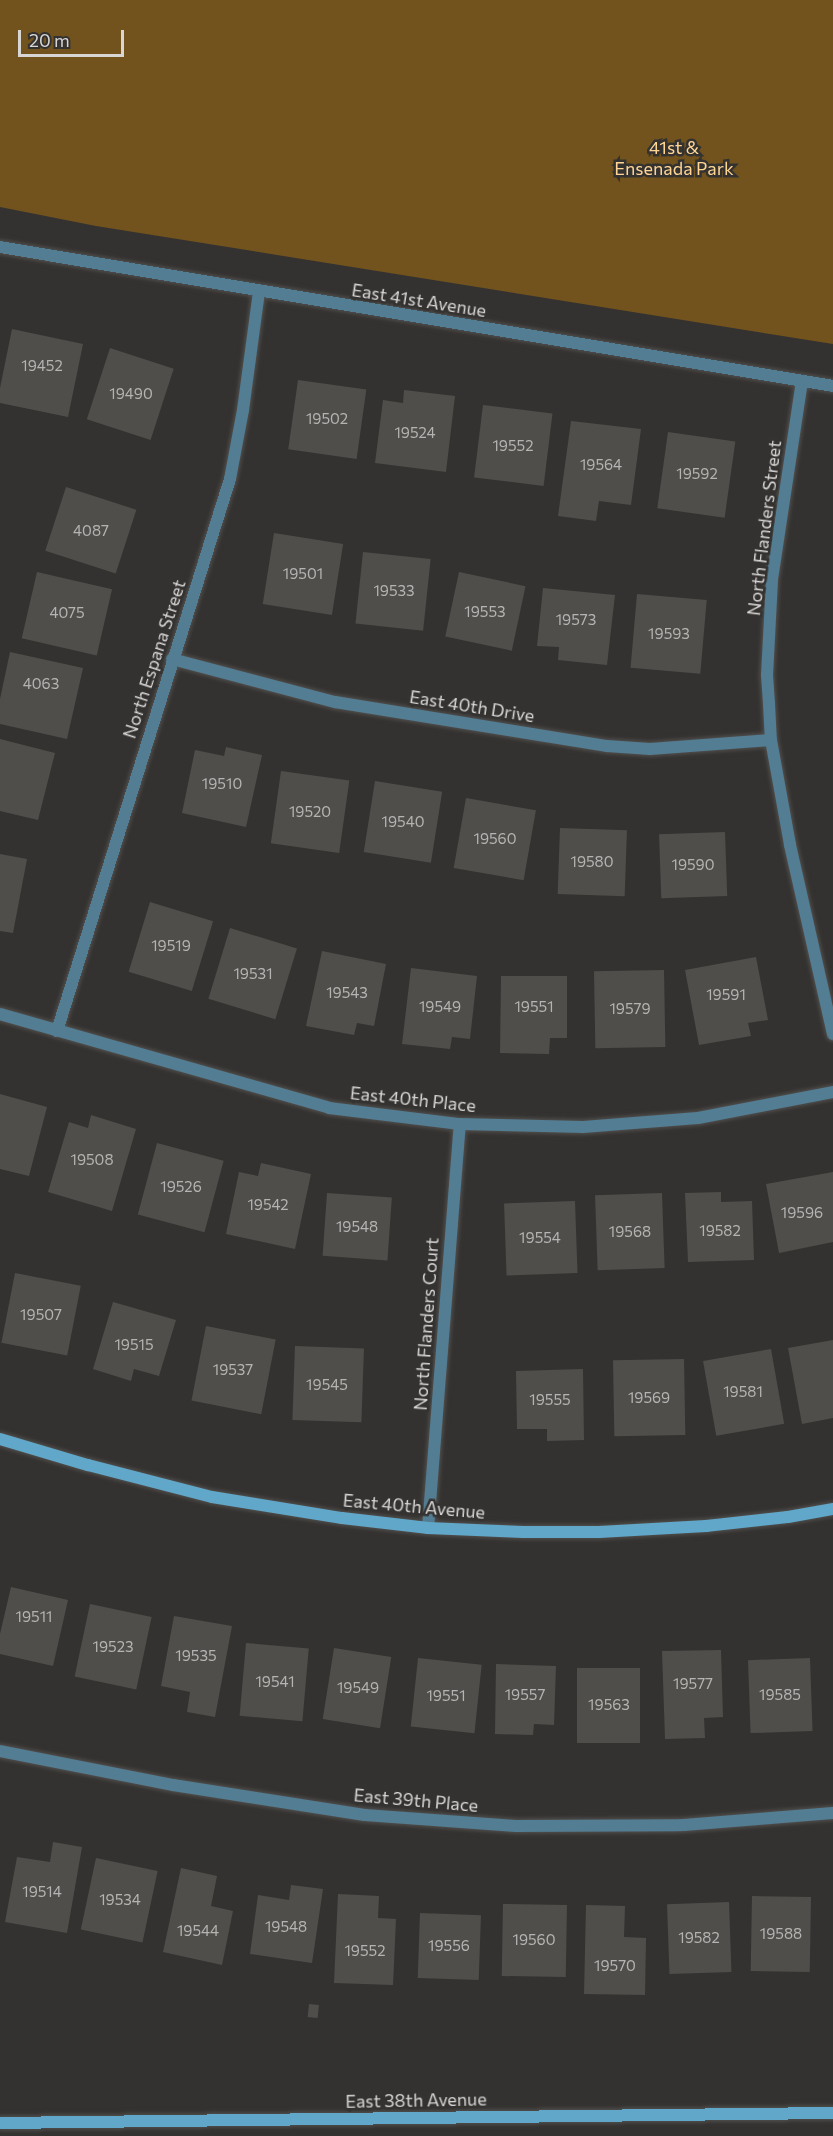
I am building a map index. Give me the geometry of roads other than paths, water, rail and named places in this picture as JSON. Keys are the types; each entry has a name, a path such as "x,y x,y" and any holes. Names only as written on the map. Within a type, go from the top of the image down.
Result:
{"street":[{"name":"East 41st Avenue","path":"0,247 833,386"},
{"name":"North Espana Street","path":"57,1031 230,479 243,410 259,292"},
{"name":"North Flanders Street","path":"802,381 772,580 767,675 771,740 790,845 833,1034"},
{"name":"East 40th Drive","path":"172,659 335,702 607,746 650,749 771,740"},
{"name":"East 40th Place","path":"0,1014 329,1108 460,1124 584,1127 698,1118 833,1092"},
{"name":"North Flanders Court","path":"429,1527 460,1124"},
{"name":"East 40th Avenue","path":"0,1439 88,1465 212,1497 342,1518 429,1527 523,1532 599,1532 706,1526 788,1517 833,1509"},
{"name":"East 39th Place","path":"0,1751 172,1785 377,1816 516,1826 684,1825 833,1813"},
{"name":"East 38th Avenue","path":"0,2123 833,2113"}],"park label":[{"name":"41st & Ensenada Park","path":"674,158"}]}
